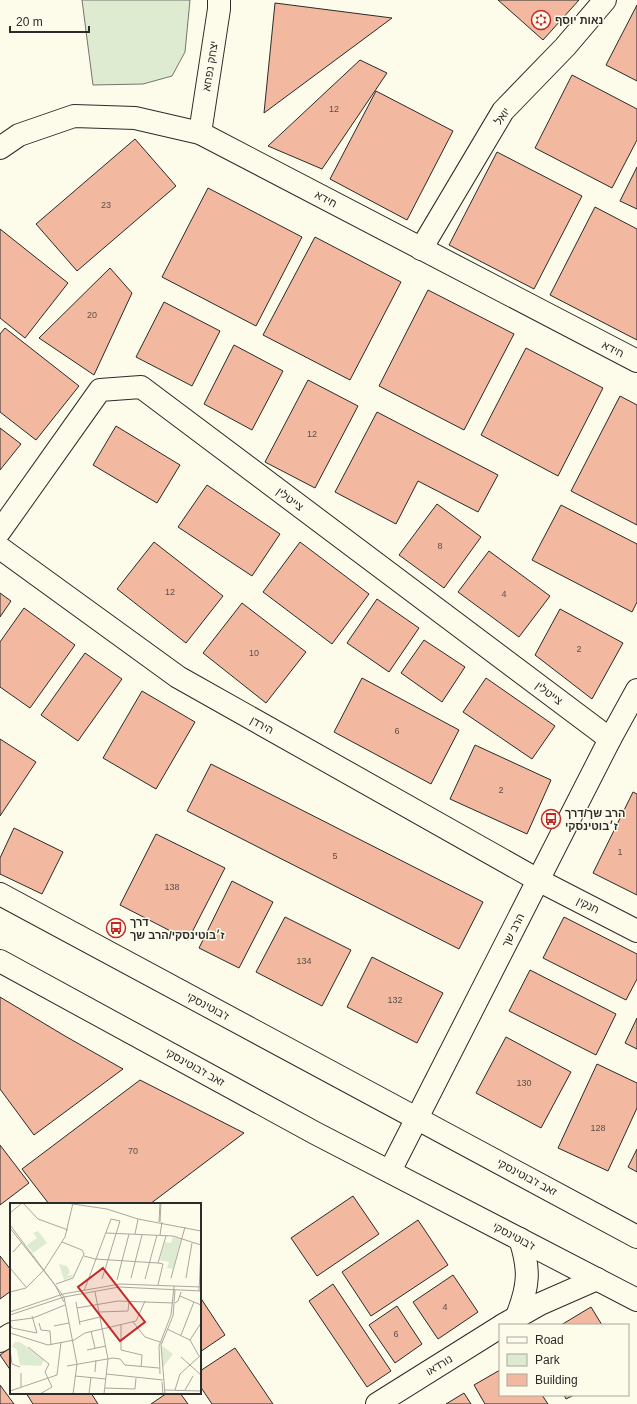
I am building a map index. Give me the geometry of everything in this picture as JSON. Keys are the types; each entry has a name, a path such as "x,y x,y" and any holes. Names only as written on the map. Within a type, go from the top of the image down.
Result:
{"street":[{"name":"יצחק נפחא","path":"200,132 219,9 219,0"},
{"name":"יואל","path":"421,249 503,111 565,47 605,0"},
{"name":"חידא","path":"0,148 19,134 74,116 135,118 200,132 637,361"},
{"name":"צייטלין","path":"0,531 100,390 141,387 610,739"},
{"name":"הירדן","path":"0,548 178,677 538,880"},
{"name":"הרב שך","path":"390,1172 610,739 637,690"},
{"name":"חנקין","path":"538,880 637,931"},
{"name":"ז'בוטינסקי","path":"0,894 417,1117"},
{"name":"זאב ז'בוטינסקי","path":"0,961 390,1172"},
{"name":"זאב ז'בוטינסקי","path":"417,1117 637,1237"},
{"name":"ז'בוטינסקי","path":"390,1172 637,1300"},
{"path":"507,1323 524,1298 527,1278 525,1256 520,1239"},
{"name":"נורדאו","path":"507,1323 540,1304 597,1279"},
{"name":"נורדאו","path":"377,1404 499,1328"},
{"path":"0,1341 10,1335"}],"green space":[{"path":"82,0 190,0 185,52 172,76 143,84 93,85"}],"building":[{"name":"נאות יוסף","path":"498,0 579,0 543,40"},
{"path":"275,3 392,18 264,113"},
{"path":"637,5 637,81 606,65"},
{"path":"360,60 387,73 322,169 268,146"},
{"path":"572,75 637,109 637,140 612,188 535,148"},
{"path":"376,91 453,131 407,220 330,179"},
{"path":"135,139 176,186 77,271 36,224"},
{"path":"497,152 582,196 534,289 449,245"},
{"path":"637,167 637,209 620,201"},
{"path":"208,188 302,237 256,326 162,277"},
{"path":"595,207 637,229 637,340 550,295"},
{"path":"0,229 68,283 25,338 0,318"},
{"path":"315,237 401,282 350,380 263,335"},
{"path":"110,268 132,293 94,375 39,338"},
{"path":"428,290 514,334 464,430 379,386"},
{"path":"164,302 220,331 192,386 136,357"},
{"path":"5,328 79,386 36,440 0,412 0,334"},
{"path":"234,345 283,371 252,430 204,404"},
{"path":"526,348 603,388 558,476 481,435"},
{"path":"308,380 358,406 315,488 265,462"},
{"path":"620,396 637,405 637,525 571,491"},
{"path":"377,412 498,475 478,512 418,481 396,524 335,492"},
{"path":"116,426 180,465 157,503 93,465"},
{"path":"0,428 21,444 0,470"},
{"path":"207,485 280,534 252,576 178,527"},
{"path":"437,504 481,537 444,588 399,555"},
{"path":"561,505 637,544 637,602 632,612 532,560"},
{"path":"154,542 223,596 186,643 117,589"},
{"path":"300,542 369,594 332,644 263,592"},
{"path":"489,551 550,596 519,637 458,592"},
{"path":"0,593 11,601 0,617"},
{"path":"377,599 419,628 389,672 347,643"},
{"path":"242,603 306,652 266,703 203,653"},
{"path":"24,608 75,645 30,708 0,687 0,642"},
{"path":"560,609 623,643 592,699 535,655"},
{"path":"424,640 465,667 442,702 401,673"},
{"path":"85,653 122,679 78,741 41,715"},
{"path":"362,678 459,730 431,784 334,732"},
{"path":"486,678 555,726 532,759 463,712"},
{"path":"142,691 195,722 156,789 103,758"},
{"path":"0,739 36,762 0,816"},
{"path":"475,745 551,780 527,834 450,799"},
{"path":"211,764 483,902 459,949 187,811"},
{"path":"633,792 637,794 637,895 593,873"},
{"path":"14,828 63,852 42,894 0,874 0,858"},
{"path":"156,834 225,868 188,940 120,905"},
{"path":"232,881 273,902 239,968 199,948"},
{"path":"285,917 351,950 322,1006 256,972"},
{"path":"564,917 637,954 637,979 626,1000 543,958"},
{"path":"372,957 443,993 417,1043 347,1007"},
{"path":"530,970 616,1014 596,1055 509,1011"},
{"path":"0,997 123,1069 34,1135 0,1089"},
{"path":"637,1018 637,1049 625,1043"},
{"path":"506,1037 571,1072 541,1128 476,1093"},
{"path":"597,1064 637,1083 637,1108 608,1171 558,1148"},
{"path":"140,1080 244,1133 151,1203 48,1203 22,1169"},
{"path":"0,1145 29,1183 0,1205"},
{"path":"637,1149 637,1172 628,1167"},
{"path":"353,1196 379,1234 317,1276 291,1238"},
{"path":"418,1220 448,1265 371,1316 342,1272"},
{"path":"0,1256 10,1269 10,1292 0,1299"},
{"path":"453,1275 478,1312 438,1339 413,1302"},
{"path":"333,1284 391,1371 367,1387 309,1301"},
{"path":"201,1299 225,1335 201,1351"},
{"path":"397,1306 422,1344 395,1363 369,1325"},
{"path":"591,1307 601,1324 563,1324"},
{"path":"10,1348 10,1370 0,1355"},
{"path":"235,1348 273,1404 212,1404 201,1388 201,1370"},
{"path":"499,1371 499,1396 543,1396 548,1404 485,1404 474,1385"},
{"path":"0,1385 14,1404 0,1404"},
{"path":"464,1393 471,1404 446,1404"},
{"path":"27,1394 92,1394 98,1404 33,1404"},
{"path":"166,1394 181,1394 188,1404 151,1404"},
{"path":"564,1396 572,1396 566,1399"}],"place":[{"name":"נאות יוסף","path":"541,20"},
{"name":"הרב שך/דרך ז׳בוטינסקי","path":"551,819"},
{"name":"דרך ז׳בוטינסקי/הרב שך","path":"116,928"}]}
